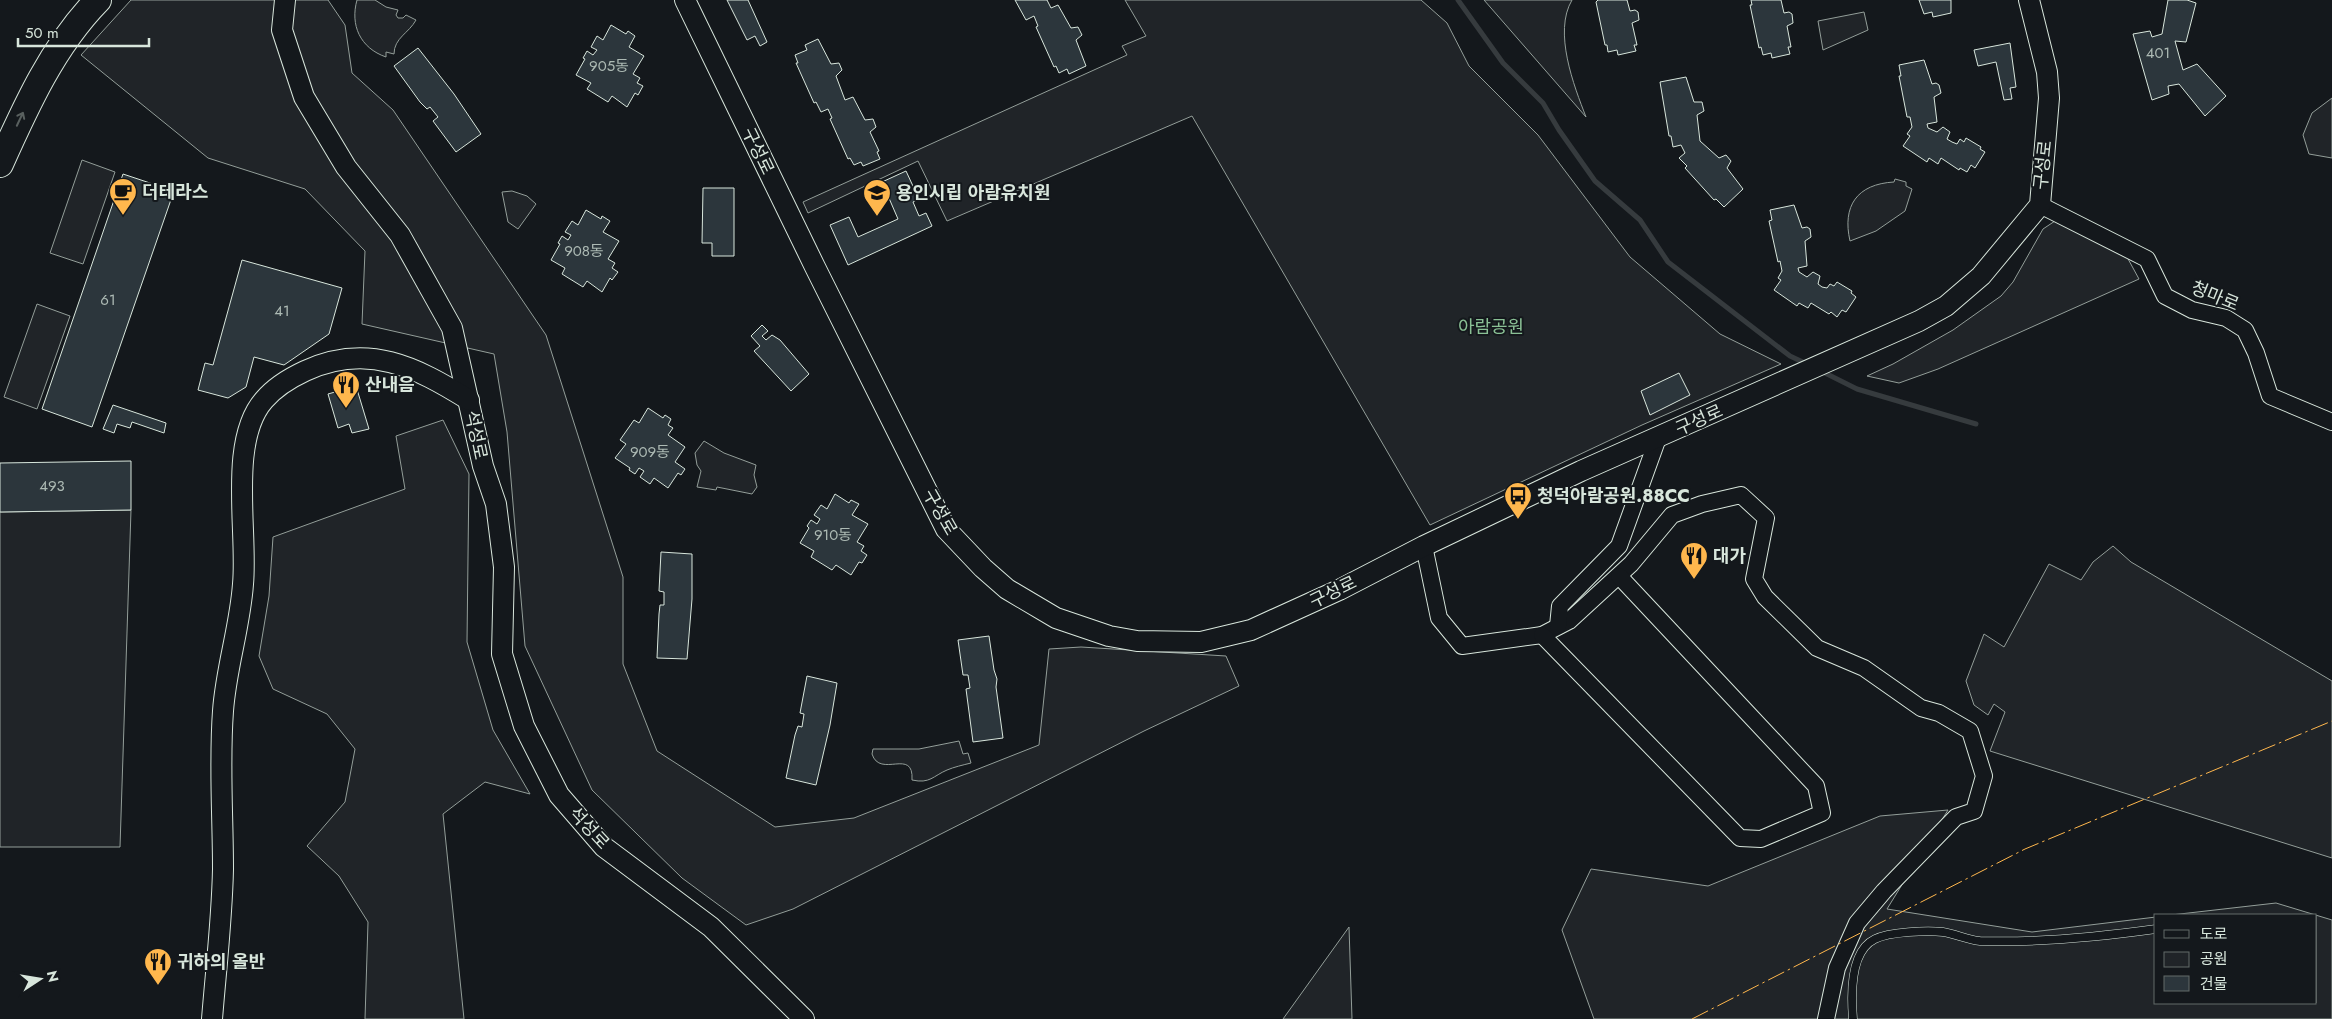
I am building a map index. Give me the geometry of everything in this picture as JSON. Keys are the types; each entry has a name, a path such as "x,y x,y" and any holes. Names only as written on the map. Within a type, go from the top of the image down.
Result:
{"highway":[{"path":"0,164 25,110 53,57 98,0"}],"street":[{"path":"285,0 282,30 304,97 346,167 400,235 452,328 469,400"},
{"name":"구성로","path":"685,0 815,267 946,529 976,561 1007,588 1056,618 1109,636 1137,642 1201,642 1251,630 1294,612 1424,546 1572,475 1919,322 1946,306 1981,276 2040,205 2049,98 2045,63 2030,0"},
{"name":"청마로","path":"2040,205 2147,259 2165,296 2192,310 2226,318 2245,330 2256,353 2270,396 2332,422"},
{"name":"석성로","path":"212,1019 223,870 220,794 223,709 243,586 245,559 242,468 245,443 254,416 263,400 296,375 334,360 356,357 378,359 406,365 431,376 469,400 483,466 496,504 503,558 502,654 524,726 559,795 604,847 711,927 804,1019"},
{"path":"1558,626 1560,606 1619,546 1658,438"},
{"path":"1424,546 1439,618 1462,646 1542,635 1569,621 1619,576 1672,515 1702,504 1741,495 1766,518 1754,579 1765,597 1817,648 1864,668 1921,708 1939,713 1970,731 1984,776 1974,810 1956,818 1884,892 1857,923 1837,968 1826,1019"},
{"path":"1542,635 1740,838 1761,838 1822,812 1816,786 1619,576"}],"lane":[{"path":"1853,1019 1852,980 1862,949 1874,939 1892,934 1942,932 1979,941 2060,939 2154,929"}],"green space":[{"path":"131,0 328,0 345,25 352,73 393,110 546,335 623,577 623,664 657,751 775,827 854,818 1039,745 1049,649 1081,647 1226,656 1239,686 1144,731 793,909 746,925 682,878 592,790 525,646 507,432 494,354 362,324 365,251 305,189 208,158 81,55"},
{"path":"357,0 375,0 386,7 398,10 396,15 398,18 403,18 406,15 416,20 396,44 394,54 386,52 386,57 377,53 364,42 356,27 355,9"},
{"name":"아람공원","path":"1125,0 1421,0 1447,23 1469,66 1538,135 1630,257 1720,334 1781,364 1642,425 1430,525 1192,116 947,221 918,161 808,213 803,202 1127,55 1122,46 1146,36"},
{"path":"1484,0 1572,0 1564,27 1565,43 1571,75 1586,117"},
{"path":"1864,12 1868,30 1823,50 1818,21"},
{"path":"2332,98 2332,158 2309,154 2303,135 2312,113"},
{"path":"82,160 115,172 83,264 50,253"},
{"path":"1895,179 1906,182 1906,186 1912,189 1905,211 1876,231 1850,241 1848,217 1855,199 1870,187 1894,182"},
{"path":"512,191 527,196 536,204 518,229 508,222 502,192"},
{"path":"2055,221 2127,257 2139,279 1938,369 1899,383 1867,376 1893,364 1953,330 2001,296 2013,282 2043,229"},
{"path":"37,304 70,316 37,409 4,397"},
{"path":"443,420 469,474 467,642 493,730 530,794 485,782 443,814 464,1019 365,1019 368,922 339,876 307,846 345,802 355,749 327,714 273,689 259,656 269,596 273,537 405,489 396,436"},
{"path":"704,441 724,453 756,465 754,475 757,487 752,494 717,487 716,490 697,487 701,471 697,465 695,453"},
{"path":"131,510 120,847 0,847 0,512"},
{"path":"2113,546 2131,562 2332,681 2332,858 1990,751 2005,712 1994,704 1988,715 1974,705 1966,681 1984,634 2004,647 2049,564 2081,580 2093,562"},
{"path":"959,741 963,754 968,753 971,763 942,772 931,779 923,781 912,780 911,770 908,766 902,764 882,764 876,761 872,754 873,749 919,749"},
{"path":"1948,810 1887,909 2032,932 2154,917 2154,1004 2317,1004 2317,915 2332,920 2332,1019 1594,1019 1562,930 1591,869 1708,886 1880,816"},
{"path":"2276,903 2313,914 2180,914"},
{"path":"1349,927 1352,1019 1283,1019"}],"building":[{"path":"727,0 748,0 767,42 760,46 755,36 747,40"},
{"path":"1015,0 1047,0 1051,8 1058,5 1071,28 1078,27 1082,35 1076,40 1086,66 1069,74 1067,69 1059,73 1056,66 1054,67 1036,27 1038,26 1034,16 1026,20"},
{"path":"1598,0 1627,0 1630,11 1635,10 1638,12 1639,20 1632,23 1637,45 1634,45 1636,51 1618,55 1617,50 1608,52 1596,2"},
{"path":"1751,0 1781,0 1784,13 1789,12 1792,14 1793,23 1787,26 1791,47 1788,47 1790,54 1772,58 1771,53 1763,55 1761,47 1759,48 1750,5 1752,5"},
{"path":"1919,0 1951,0 1951,13 1933,17 1932,12 1924,14"},
{"path":"2168,0 2187,0 2196,3 2186,42 2175,41 2183,70 2197,64 2226,96 2205,116 2179,84 2168,86 2169,94 2152,100 2133,34 2150,31 2152,37 2162,34"},
{"path":"611,25 626,34 628,31 635,36 629,47 644,56 633,74 640,78 637,83 643,86 638,95 635,93 627,107 612,96 608,102 587,89 591,83 576,75 585,59 583,58 587,51 593,55 597,50 591,47 597,36 603,40"},
{"path":"818,39 831,64 839,63 842,70 836,76 845,100 853,97 865,120 873,119 876,127 870,132 879,151 877,152 880,159 863,166 861,162 854,165 850,158 848,159 830,119 832,118 828,109 821,112 816,102 814,103 796,63 798,63 795,55 807,50 805,45"},
{"path":"2010,43 2016,87 2010,88 2012,99 2004,100 1996,62 1978,66 1974,50"},
{"path":"418,48 454,94 481,134 456,152 433,121 438,117 430,107 427,109 420,102 394,66"},
{"path":"1924,60 1932,84 1936,83 1939,85 1941,93 1934,97 1937,122 1927,124 1928,128 1937,132 1943,127 1950,132 1947,139 1952,142 1957,144 1960,139 1964,142 1966,138 1981,147 1980,149 1985,152 1975,168 1971,165 1967,172 1960,168 1959,170 1941,158 1938,164 1929,158 1927,162 1903,146 1910,136 1907,134 1912,127 1910,117 1907,117 1899,76 1901,76 1899,65"},
{"path":"1686,77 1694,102 1702,102 1704,111 1697,115 1700,141 1719,158 1726,155 1731,161 1727,168 1743,189 1724,207 1716,199 1714,200 1685,168 1687,166 1679,158 1685,153 1681,145 1673,147 1671,136 1669,136 1660,82"},
{"path":"906,171 919,199 913,202 919,216 926,213 932,226 848,265 830,225 849,217 858,237 898,219 882,182"},
{"path":"123,174 174,191 92,427 42,409"},
{"path":"703,188 734,188 734,256 712,256 712,243 702,243"},
{"path":"1794,205 1802,228 1807,227 1810,229 1811,237 1805,241 1807,266 1798,268 1799,272 1807,277 1813,272 1820,276 1818,284 1822,287 1827,288 1830,284 1834,286 1837,282 1852,291 1851,293 1856,297 1846,312 1842,310 1837,317 1831,312 1829,314 1811,303 1808,308 1799,303 1797,306 1774,290 1781,280 1778,278 1782,271 1780,261 1778,262 1769,221 1772,220 1770,210"},
{"path":"586,210 601,219 602,216 610,221 603,232 619,241 608,259 615,263 612,268 618,272 612,280 610,278 602,292 587,281 583,287 562,274 565,268 551,260 560,244 558,243 562,236 568,240 571,235 565,232 572,221 578,225"},
{"path":"242,260 342,288 329,334 284,365 254,357 246,387 228,398 198,390 205,363 213,365"},
{"path":"762,325 768,331 762,336 766,340 772,335 780,340 809,374 791,391 754,351 760,346 751,336"},
{"path":"1679,373 1690,395 1650,415 1641,391"},
{"path":"356,386 369,429 352,433 349,424 338,428 328,394"},
{"path":"113,405 166,423 164,433 132,422 130,428 117,424 114,433 103,429"},
{"path":"648,408 663,418 665,415 671,419 668,425 673,428 668,435 685,447 675,462 685,469 681,475 678,473 668,488 654,478 650,484 640,477 644,471 639,468 635,474 629,470 630,468 615,458 626,444 620,440 634,420 639,423"},
{"path":"131,461 131,510 0,512 0,463"},
{"path":"835,494 849,503 851,500 859,504 852,515 868,524 857,542 864,546 861,551 867,555 862,563 859,562 851,575 836,565 832,570 811,557 814,551 800,543 809,528 807,526 811,520 817,524 820,519 814,515 821,505 827,509"},
{"path":"661,552 692,554 692,599 687,659 657,658 660,605 664,605 664,592 659,591"},
{"path":"989,636 997,679 996,687 1003,738 973,742 966,689 970,688 968,675 963,675 958,640"},
{"path":"807,676 837,683 830,725 816,785 786,778 795,735 798,726 802,727 804,714 800,713"}],"waterway":[{"path":"1458,0 1503,63 1543,103 1559,130 1595,181 1640,220 1668,262 1790,356 1807,364"},
{"path":"1821,371 1857,389 1976,424"}],"power":[{"path":"1692,1019 2025,849 2332,721"}],"place":[{"name":"더테라스","path":"123,216"},
{"name":"용인시립 아람유치원","path":"877,217"},
{"name":"산내음","path":"346,409"},
{"name":"청덕아람공원.88CC","path":"1518,520"},
{"name":"대가","path":"1694,580"},
{"name":"귀하의 올반","path":"158,986"}]}
